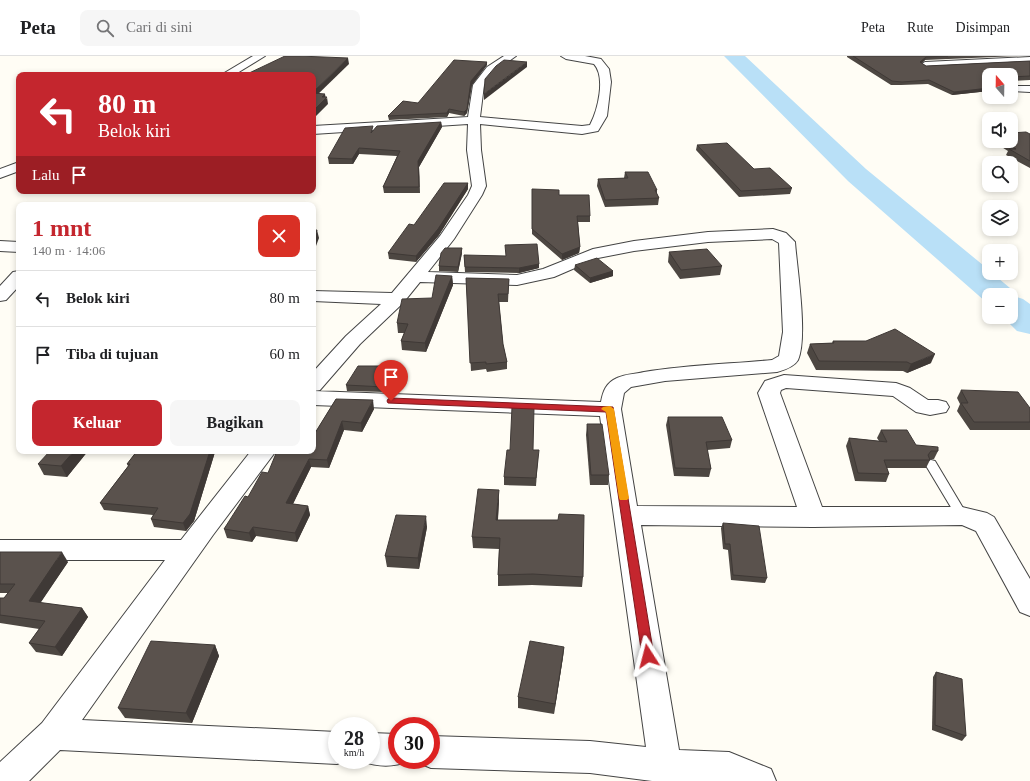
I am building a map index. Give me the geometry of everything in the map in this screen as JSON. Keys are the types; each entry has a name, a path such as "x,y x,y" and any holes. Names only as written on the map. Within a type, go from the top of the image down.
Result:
{"street":[{"path":"231,72 260,56"},
{"path":"316,382 352,340 397,299 446,239 475,195 479,186 474,150 474,120 479,85 491,69 511,56"},
{"path":"316,130 474,120 582,130 594,128 601,116 606,82 604,69 597,61 566,56"},
{"path":"916,59 936,72"},
{"path":"925,65 1030,60"},
{"path":"1018,89 1030,89"},
{"path":"2,172 16,167"},
{"path":"415,277 517,280 548,273 594,254 634,246 708,237 773,234 780,236 787,242 793,332 788,359 778,366 665,375 625,382 614,390 610,409 665,766"},
{"path":"0,246 16,247"},
{"path":"0,296 16,279"},
{"path":"316,296 397,299"},
{"path":"813,517 770,393 772,386 784,381 896,390 923,407 938,407"},
{"path":"316,398 610,409"},
{"path":"0,781 7,779 53,734 188,550 262,454"},
{"path":"626,515 813,517 962,516 978,520 985,524 1030,604"},
{"path":"0,550 188,550"},
{"path":"53,734 328,748"},
{"path":"440,752 590,757 665,766 729,769 758,781"}],"lane":[{"path":"931,464 962,516"}],"building":[{"path":"285,56 348,58 316,89 316,72 251,72"},
{"path":"853,56 948,56 926,57 920,62 926,66 1030,61 1030,76 1018,77 1018,68 982,68 982,89 954,92 929,80 902,82 892,81"},
{"path":"454,60 487,62 471,81 467,109 464,112 449,109 447,113 388,116 403,101 418,103"},
{"path":"504,60 527,62 484,94 485,79 496,66"},
{"path":"316,93 325,94 322,97 327,97 316,108"},
{"path":"441,122 418,161 419,187 383,187 400,151 359,148 352,159 328,158 345,128 373,126 371,133 377,126"},
{"path":"1026,132 1030,134 1030,161 1009,149 1018,148 1018,133"},
{"path":"727,143 754,169 770,168 792,188 741,191 697,145"},
{"path":"625,172 648,172 657,190 655,190 659,198 605,200 598,179 628,178"},
{"path":"444,183 468,183 438,229 416,256 388,253 409,224 414,225"},
{"path":"532,189 559,190 559,195 589,195 590,216 577,216 580,247 562,254 532,229"},
{"path":"537,244 539,264 519,268 465,267 464,255 506,256 505,245"},
{"path":"445,248 462,248 458,267 439,266 441,253"},
{"path":"707,249 722,266 681,270 669,252"},
{"path":"597,258 613,271 590,278 575,265"},
{"path":"436,275 452,276 425,343 401,341 408,324 397,323 402,299 432,298"},
{"path":"466,278 509,279 508,294 498,294 503,344 507,362 486,364 486,362 470,363"},
{"path":"895,329 935,354 911,364 907,362 819,361 810,344 834,343 833,341 866,341"},
{"path":"358,366 391,366 384,387 346,385"},
{"path":"961,390 1018,392 1030,408 1030,422 974,422 961,403 968,403"},
{"path":"336,399 373,400 361,423 342,421 327,460 309,459 286,503 308,506 295,533 253,527 249,533 224,529 245,496 248,497 262,472 268,473 276,454 316,454 316,431"},
{"path":"512,407 534,407 533,450 539,450 536,478 504,477 507,450 510,450"},
{"path":"668,417 722,417 732,440 706,442 711,469 675,468"},
{"path":"587,424 602,424 609,475 591,475"},
{"path":"881,430 907,430 916,445 938,447 938,451 931,451 928,455 930,460 884,460 889,474 858,473 849,438 887,442"},
{"path":"47,454 71,454 61,466 38,464"},
{"path":"135,454 209,454 190,514 183,523 151,519 158,508 100,503 130,464 127,464"},
{"path":"478,489 499,490 496,520 558,520 559,514 584,515 583,577 533,574 498,575 500,538 472,537"},
{"path":"396,515 426,516 418,558 385,556"},
{"path":"723,523 759,526 767,578 733,575 730,544 725,544"},
{"path":"0,552 62,552 29,601 82,608 55,647 29,643 45,621 0,615 0,598 4,598 15,584 0,584"},
{"path":"151,641 215,645 186,713 118,708"},
{"path":"530,641 564,647 555,704 518,697"},
{"path":"936,672 962,679 966,736 935,725"}],"waterway":[{"path":"734,56 857,175 990,288"},
{"path":"1018,312 1030,323"}],"slow traffic":[{"path":"606,409 610,409 624,498"}],"route":[{"path":"391,401 610,409 648,656"}]}
